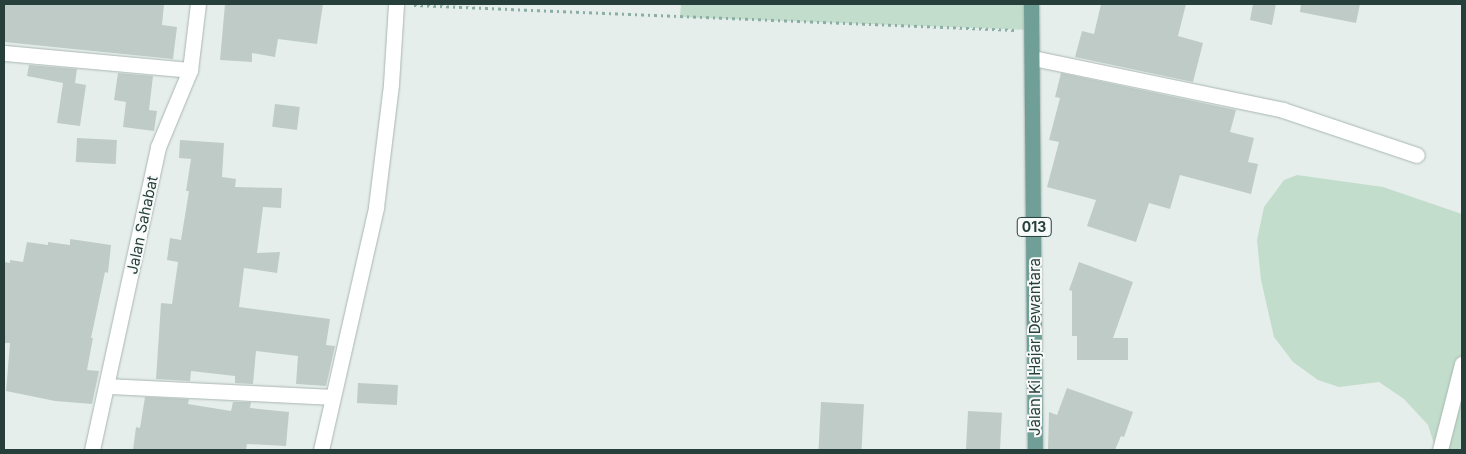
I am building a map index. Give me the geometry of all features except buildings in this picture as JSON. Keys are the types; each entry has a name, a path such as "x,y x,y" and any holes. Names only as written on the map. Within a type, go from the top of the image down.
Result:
{"main road":[{"name":"Jalan Ki Hajar Dewantara","path":"1031,4 1036,450"}],"street":[{"name":"Jalan Sahabat","path":"92,450 158,147 190,70 198,4"},
{"path":"321,450 376,207 392,84 396,4"},
{"path":"4,53 190,70"},
{"path":"1033,58 1284,110 1417,155"},
{"path":"1440,450 1462,364"},
{"path":"107,386 332,398"}],"path":[{"path":"396,4 1031,30"}],"green space":[{"path":"681,4 1031,4 1031,30 680,17"},
{"path":"1297,175 1383,187 1462,214 1462,450 1436,450 1428,425 1404,399 1379,382 1339,387 1318,380 1293,362 1274,337 1261,280 1257,240 1264,207 1284,180"}]}
